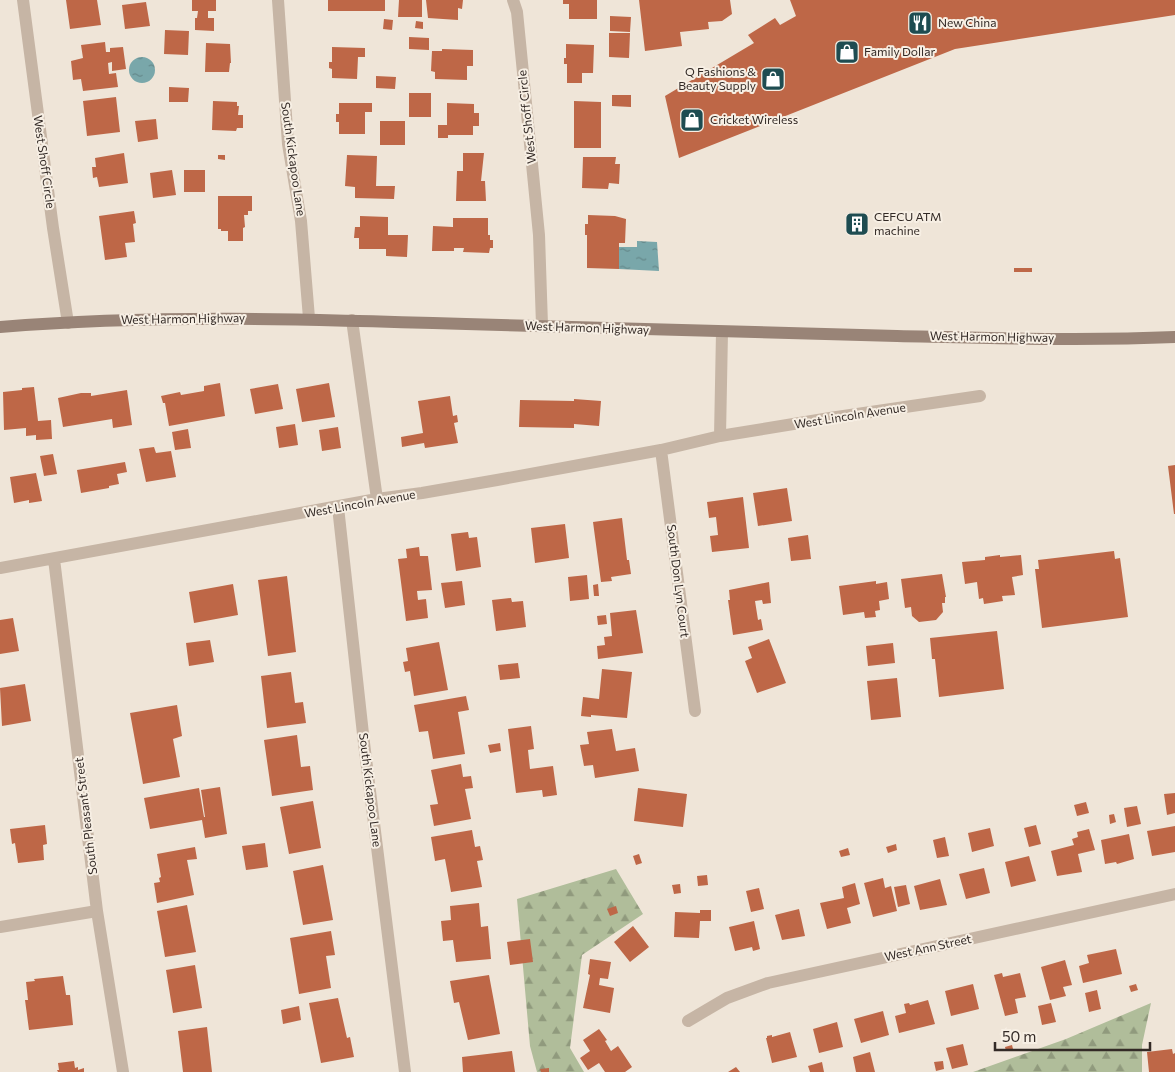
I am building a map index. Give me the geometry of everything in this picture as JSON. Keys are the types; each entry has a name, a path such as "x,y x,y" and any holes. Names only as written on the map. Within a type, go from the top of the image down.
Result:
{"main road":[{"name":"West Harmon Highway","path":"0,327 192,319 309,318 722,332 1027,338 1175,337"}],"street":[{"name":"West Shoff Circle","path":"23,0 54,239 68,323"},
{"name":"South Kickapoo Lane","path":"278,0 287,126 301,221 309,318"},
{"name":"West Shoff Circle","path":"513,0 518,30 539,235 542,325"},
{"path":"352,320 377,499"},
{"path":"720,436 722,332"},
{"name":"West Lincoln Avenue","path":"0,568 377,499 422,493 661,450 720,436 980,396"},
{"name":"South Don Lyn Court","path":"661,450 695,712"},
{"name":"South Kickapoo Lane","path":"338,507 364,743 405,1072"},
{"name":"South Pleasant Street","path":"54,558 97,911 123,1072"},
{"name":"West Ann Street","path":"688,1021 727,998 768,983 1175,894"},
{"path":"0,927 97,911"}],"green space":[{"path":"616,869 643,914 582,955 570,1048 584,1072 537,1072 530,1046 517,899"},
{"path":"1151,1003 1142,1045 1142,1072 973,1072 1066,1039"}],"water":[{"path":"142,57 151,61 155,70 151,79 142,83 133,79 129,70 133,61"},
{"path":"637,241 657,242 659,271 619,269 619,247 637,247"}],"building":[{"path":"66,0 97,0 101,25 70,29"},
{"path":"192,0 216,0 216,11 208,11 208,18 214,18 214,31 195,30 195,18 197,18 198,11 192,11"},
{"path":"328,0 385,0 385,11 328,11"},
{"path":"399,0 422,0 422,17 398,17"},
{"path":"426,0 463,0 462,9 458,8 458,20 428,18"},
{"path":"563,0 597,0 597,19 569,19 569,4 563,4"},
{"path":"639,0 730,0 732,14 722,21 708,22 709,29 680,32 682,46 645,51"},
{"path":"790,0 1175,0 1175,15 955,49 679,158 665,96 754,43 748,35 775,18 780,25 796,16"},
{"path":"146,2 150,26 125,29 122,5"},
{"path":"610,16 631,17 630,32 610,31"},
{"path":"384,19 393,20 392,30 383,29"},
{"path":"416,21 423,22 423,29 415,28"},
{"path":"165,30 189,31 188,55 164,54"},
{"path":"609,33 630,33 629,58 609,57"},
{"path":"409,37 429,38 429,50 409,49"},
{"path":"105,42 106,52 110,52 110,48 123,47 126,69 112,71 112,62 108,63 109,74 116,73 118,87 83,91 81,79 73,80 71,61 83,58 81,45"},
{"path":"206,43 230,44 231,63 229,72 205,72"},
{"path":"566,44 594,45 593,73 582,73 582,83 567,83 567,64 564,64"},
{"path":"332,47 365,48 365,57 358,57 357,79 332,78 332,69 329,68 329,62 332,62"},
{"path":"442,49 473,50 473,66 467,66 467,80 435,79 435,72 431,71 432,51 442,51"},
{"path":"376,76 396,77 395,89 376,88"},
{"path":"169,87 189,88 188,102 169,102"},
{"path":"409,93 431,93 431,117 409,117"},
{"path":"612,95 631,95 631,107 612,106"},
{"path":"116,97 120,132 87,136 83,101"},
{"path":"213,101 237,102 237,106 239,106 238,115 243,115 243,128 237,128 236,131 212,130"},
{"path":"574,101 601,102 601,148 574,148"},
{"path":"339,103 372,103 372,112 365,112 365,134 339,134 339,122 336,122 336,114 339,114"},
{"path":"447,103 474,104 474,113 479,113 479,126 473,126 473,135 448,135 448,138 438,138 438,125 447,125"},
{"path":"156,119 158,139 138,142 135,121"},
{"path":"380,121 405,121 405,145 380,145"},
{"path":"124,153 128,183 99,187 97,177 93,178 92,167 96,167 95,158"},
{"path":"463,153 484,153 481,181 485,181 486,201 456,201 457,171 463,171"},
{"path":"218,155 225,155 225,160 218,159"},
{"path":"347,155 377,156 376,186 395,186 394,199 355,198 355,187 345,186"},
{"path":"583,157 616,157 615,164 620,164 619,184 609,183 608,189 582,188"},
{"path":"172,170 176,195 153,198 150,173"},
{"path":"184,170 205,170 205,192 184,192"},
{"path":"218,196 252,196 252,211 248,211 248,215 244,215 243,241 228,241 228,231 218,229"},
{"path":"134,211 136,223 133,224 135,242 125,243 127,257 105,260 99,216"},
{"path":"588,215 615,216 626,219 625,243 619,243 619,269 587,268 585,224 588,224"},
{"path":"360,216 388,217 388,235 408,235 407,257 386,256 386,249 359,249 359,238 354,238 355,227 360,227"},
{"name":"CEFCU ATM machine","path":"850,216 862,216 863,232 851,232"},
{"path":"453,218 488,218 488,235 490,235 490,240 493,240 493,248 490,248 489,253 463,252 464,248 454,248 454,251 432,251 433,226 453,227"},
{"path":"1014,268 1032,268 1032,272 1014,272"},
{"path":"220,383 225,416 169,426 165,403 163,403 161,396 180,392 181,395 204,391 204,386"},
{"path":"329,383 335,417 302,422 296,389"},
{"path":"278,384 283,409 255,414 250,389"},
{"path":"34,387 38,421 51,420 52,439 36,440 36,435 26,436 26,428 4,430 3,392"},
{"path":"127,390 132,425 113,428 112,419 63,427 58,398 81,393 91,393 91,396"},
{"path":"450,396 453,416 457,415 458,422 454,423 458,443 425,448 424,443 402,447 401,437 423,433 418,401"},
{"path":"574,399 601,401 599,426 574,424 574,428 519,427 520,400 574,401"},
{"path":"295,424 298,445 279,448 276,427"},
{"path":"338,427 341,448 322,451 319,430"},
{"path":"188,429 191,448 175,450 172,432"},
{"path":"154,447 156,453 171,451 176,477 146,482 139,449"},
{"path":"53,454 57,474 44,476 40,456"},
{"path":"125,462 127,472 117,474 119,484 109,486 109,488 81,493 77,470"},
{"path":"1175,465 1175,514 1174,514 1168,466"},
{"path":"36,473 42,501 29,503 29,500 14,503 10,477"},
{"path":"787,488 792,521 758,526 753,493"},
{"path":"743,497 749,548 712,552 710,536 718,535 716,517 709,518 707,502"},
{"path":"622,518 627,560 629,560 631,574 611,577 612,581 601,582 593,522"},
{"path":"565,524 569,558 535,563 531,528"},
{"path":"468,532 469,538 477,537 481,567 456,571 451,534"},
{"path":"808,535 811,559 791,561 788,538"},
{"path":"419,547 420,556 428,556 432,590 417,591 418,600 426,599 428,618 406,621 398,559 407,558 406,549"},
{"path":"1114,551 1115,559 1120,558 1128,617 1042,628 1035,569 1039,569 1038,560"},
{"path":"1000,555 1000,557 1021,555 1023,575 1012,577 1015,595 1002,596 1003,601 984,604 983,598 979,599 977,582 965,584 962,562 985,560 985,557"},
{"path":"942,574 946,597 945,603 942,603 943,612 936,620 919,622 912,616 911,607 905,608 901,579"},
{"path":"587,575 589,599 570,601 568,577"},
{"path":"287,576 296,652 268,656 258,580"},
{"path":"462,581 465,605 445,608 441,583"},
{"path":"876,581 876,584 887,582 889,599 879,601 880,610 875,611 876,617 865,618 864,612 843,615 839,586"},
{"path":"769,582 771,603 763,604 762,600 755,601 758,620 761,619 763,630 733,635 728,600 730,600 729,590"},
{"path":"233,584 238,615 194,623 189,592"},
{"path":"598,584 599,596 594,596 593,585"},
{"path":"511,598 512,602 523,601 526,627 496,631 492,600"},
{"path":"636,610 643,653 598,659 597,646 605,645 604,637 612,636 610,613"},
{"path":"606,615 607,624 598,625 597,616"},
{"path":"13,618 19,651 0,654 0,620"},
{"path":"997,631 1004,689 939,697 935,659 932,659 930,638"},
{"path":"769,639 786,683 757,693 745,661 752,658 748,647"},
{"path":"210,640 214,662 189,666 186,643"},
{"path":"439,642 448,690 414,696 410,671 405,672 403,662 408,661 406,648"},
{"path":"893,643 895,663 868,666 866,646"},
{"path":"518,663 520,678 500,680 498,665"},
{"path":"602,669 632,672 627,718 581,716 583,697 599,699"},
{"path":"291,672 295,703 303,702 306,723 267,728 261,676"},
{"path":"897,678 901,717 871,720 867,681"},
{"path":"25,684 31,721 2,726 0,688"},
{"path":"466,696 469,710 458,712 465,754 433,759 428,731 419,732 414,705"},
{"path":"177,705 182,736 173,739 180,777 143,784 130,713"},
{"path":"531,726 534,749 528,750 530,769 553,766 557,795 543,797 542,790 516,793 508,729"},
{"path":"612,729 616,751 635,748 639,771 595,778 593,765 584,766 580,745 589,744 587,732"},
{"path":"297,735 301,767 310,766 313,790 272,796 264,740"},
{"path":"500,743 501,751 490,753 488,745"},
{"path":"461,764 463,777 471,776 473,788 465,789 471,819 434,826 430,805 438,804 431,770"},
{"path":"220,787 227,834 205,838 202,820 150,829 144,798 199,788 205,817 201,790"},
{"path":"638,788 687,794 683,827 634,821"},
{"path":"1175,793 1175,813 1167,815 1164,794"},
{"path":"313,801 321,848 289,854 280,807"},
{"path":"1086,802 1089,813 1077,816 1074,805"},
{"path":"1137,806 1141,824 1127,827 1124,808"},
{"path":"1114,814 1116,822 1110,824 1109,815"},
{"path":"45,825 47,844 43,845 44,860 18,863 15,843 12,844 10,829"},
{"path":"1036,825 1041,844 1029,847 1024,828"},
{"path":"1175,826 1175,852 1152,856 1147,831"},
{"path":"990,828 994,846 972,852 968,833"},
{"path":"1089,829 1095,850 1078,854 1082,872 1057,876 1051,851 1074,845 1072,839 1078,837 1077,832"},
{"path":"472,830 475,847 480,846 483,860 477,861 482,887 451,892 445,859 435,861 431,837"},
{"path":"1129,834 1134,859 1117,864 1116,862 1105,864 1101,840"},
{"path":"945,837 949,856 937,858 933,840"},
{"path":"265,843 268,867 246,870 242,846"},
{"path":"896,844 897,850 888,853 886,847"},
{"path":"195,847 197,859 187,860 194,895 157,903 154,883 160,882 159,878 161,877 157,854"},
{"path":"848,848 850,855 841,857 839,851"},
{"path":"639,854 642,863 636,865 633,856"},
{"path":"1029,856 1036,881 1011,887 1005,862"},
{"path":"323,865 333,920 303,925 293,871"},
{"path":"984,868 990,893 966,899 959,874"},
{"path":"707,875 708,885 698,886 697,876"},
{"path":"883,878 885,888 891,886 897,911 873,917 864,883"},
{"path":"940,879 947,905 920,910 914,886"},
{"path":"855,883 860,904 847,908 851,923 827,929 820,903 844,898 842,887"},
{"path":"680,884 681,893 674,894 672,885"},
{"path":"906,885 910,904 898,907 894,887"},
{"path":"759,888 764,909 751,912 746,891"},
{"path":"479,903 481,927 488,926 491,959 456,962 453,940 443,941 441,921 451,920 450,906"},
{"path":"187,905 196,952 165,957 157,911"},
{"path":"616,906 618,913 610,916 607,909"},
{"path":"799,909 805,936 782,940 775,915"},
{"path":"700,910 711,910 711,921 700,921 699,938 674,937 675,912 700,913"},
{"path":"754,921 760,949 753,951 752,947 735,951 729,927"},
{"path":"633,926 649,947 630,962 614,942"},
{"path":"331,931 335,955 326,956 331,988 299,994 290,938"},
{"path":"530,939 533,962 510,965 507,942"},
{"path":"1116,949 1122,974 1083,983 1079,966 1089,963 1087,955"},
{"path":"590,959 611,962 608,979 600,978 599,985 614,988 610,1013 583,1008 590,975 588,974"},
{"path":"1065,960 1072,985 1063,987 1066,996 1050,1000 1041,967"},
{"path":"195,965 202,1008 173,1013 166,970"},
{"path":"1002,973 1003,977 1020,973 1026,997 1015,999 1018,1013 1005,1016 994,975"},
{"path":"489,975 500,1034 468,1040 459,1002 454,1003 450,981"},
{"path":"63,976 66,995 70,995 73,1025 29,1030 25,1000 28,1000 26,982 35,981 34,979"},
{"path":"973,984 979,1009 951,1016 945,991"},
{"path":"1136,984 1138,990 1131,992 1129,986"},
{"path":"1097,990 1101,1009 1089,1012 1085,993"},
{"path":"338,998 347,1038 350,1037 354,1057 321,1063 309,1003"},
{"path":"928,1000 935,1024 899,1033 895,1016 906,1013 904,1004 909,1003 910,1005"},
{"path":"1051,1003 1056,1022 1042,1025 1038,1006"},
{"path":"299,1006 301,1020 283,1024 281,1010"},
{"path":"883,1011 889,1035 861,1043 854,1019"},
{"path":"837,1022 843,1047 819,1053 813,1029"},
{"path":"207,1027 212,1072 183,1072 178,1031"},
{"path":"599,1029 607,1040 605,1041 611,1051 618,1046 632,1067 625,1072 605,1072 599,1063 588,1070 580,1058 590,1051 583,1040"},
{"path":"790,1032 797,1057 772,1063 767,1036 772,1035 772,1037"},
{"path":"963,1044 968,1065 952,1069 946,1048"},
{"path":"1012,1045 1013,1049 1006,1051 1005,1047"},
{"path":"1172,1049 1173,1054 1175,1053 1175,1072 1149,1072 1147,1052"},
{"path":"512,1051 515,1072 463,1072 462,1057"},
{"path":"870,1052 875,1072 856,1072 853,1057"},
{"path":"74,1061 75,1068 78,1067 78,1070 84,1068 84,1072 58,1072 58,1063"},
{"path":"943,1061 944,1069 936,1071 934,1062"},
{"path":"822,1062 824,1072 810,1072 808,1066"},
{"path":"736,1067 740,1072 728,1072"},
{"path":"549,1068 549,1072 541,1072 540,1069"}],"place":[{"name":"New China","path":"920,23"},
{"name":"Family Dollar","path":"847,52"},
{"name":"Q Fashions & Beauty Supply","path":"773,79"},
{"name":"Cricket Wireless","path":"692,120"},
{"name":"CEFCU ATM machine","path":"857,224"}]}
